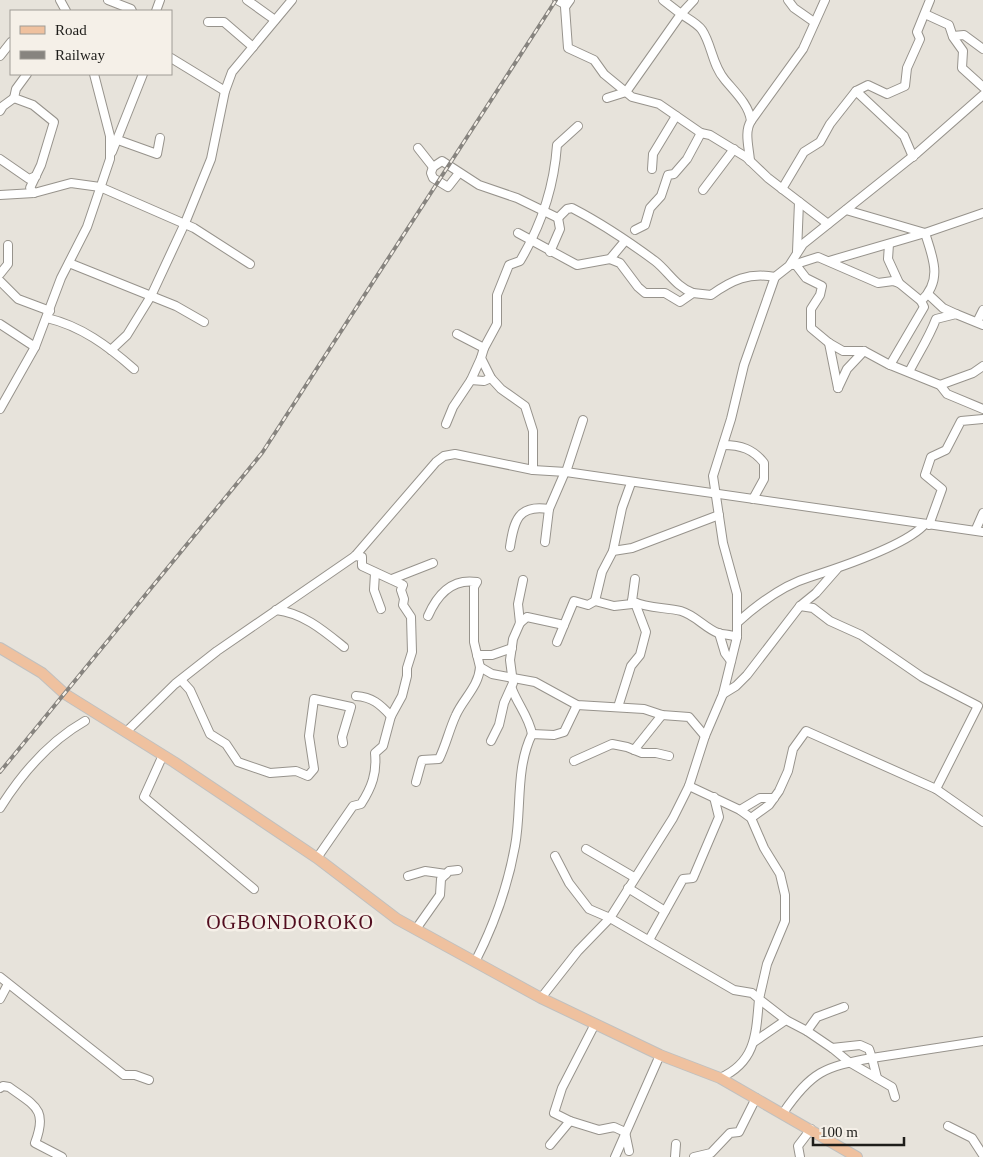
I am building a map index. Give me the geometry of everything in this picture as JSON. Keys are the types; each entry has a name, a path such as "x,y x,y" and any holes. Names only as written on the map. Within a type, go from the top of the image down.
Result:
{"main road":[{"path":"0,648 42,673 65,694 163,755 317,858 397,919 541,998 660,1055 720,1078 784,1113 857,1157"}],"street":[{"path":"108,0 132,10"},
{"path":"247,0 275,20"},
{"path":"112,350 126,335 151,296 185,224 211,158 225,91 232,72 292,0"},
{"path":"557,0 568,3 565,25 568,48 594,60 604,74 632,98 659,104 701,133 710,135 734,149 828,224"},
{"path":"663,0 702,29 712,57 724,80 735,89 740,100 750,110 751,121"},
{"path":"607,98 626,92 681,14 694,0"},
{"path":"788,0 794,8 814,22"},
{"path":"750,160 749,140 746,133 747,127 803,49 825,0"},
{"path":"782,189 804,152 820,142 830,124 856,91 868,85 886,94 905,86 907,68 920,39 916,32 930,0"},
{"path":"925,14 949,25 953,36 963,51 962,68 983,87"},
{"path":"208,22 224,22 253,47"},
{"path":"953,36 964,35 983,49"},
{"path":"0,56 10,43"},
{"path":"172,59 225,91"},
{"path":"0,112 3,106 14,98 16,88 26,75"},
{"path":"94,75 110,136 111,154"},
{"path":"0,408 35,347 69,263 87,227 111,154 144,75"},
{"path":"856,91 904,136 913,157"},
{"path":"792,266 803,244 913,157 983,95"},
{"path":"14,98 33,105 54,122 36,176 30,188 34,193"},
{"path":"652,169 654,154 676,116"},
{"path":"446,424 453,407 471,380 484,348 497,324 498,295 509,265 520,261 532,241 555,176 557,145 578,126"},
{"path":"635,230 645,225 650,208 661,196 668,175 674,174 686,159 701,133"},
{"path":"118,140 157,154 160,138"},
{"path":"418,148 434,167"},
{"path":"703,190 734,149"},
{"path":"0,158 29,179 36,176"},
{"path":"459,173 448,187 433,178 431,173 434,167 442,162 480,185 544,209 558,218 560,229 550,252"},
{"path":"0,195 34,193 71,183 100,187 185,224 250,264"},
{"path":"797,254 799,202"},
{"path":"558,218 567,209 572,208 656,262 683,290 693,293 711,295 726,283 758,274 775,277"},
{"path":"846,210 925,233"},
{"path":"828,260 889,244 983,213"},
{"path":"518,233 577,265 610,259 620,264 638,288 646,293 664,293 680,302 693,293"},
{"path":"921,301 928,294 936,267 925,233"},
{"path":"610,259 625,241"},
{"path":"889,244 888,259 899,283"},
{"path":"0,274 8,264 8,245"},
{"path":"541,998 578,951 610,918 673,818 689,786 705,736 723,694 737,637 737,594 723,543 713,476 744,365 775,277 792,266 818,256 878,283 893,281 899,283 921,301 924,307 890,365"},
{"path":"69,263 176,306 204,322"},
{"path":"792,266 806,278 822,286 820,295 811,309 811,328 829,343 843,351 864,351 890,365 940,385 947,394 983,409"},
{"path":"0,280 18,299 67,323 112,350 134,370"},
{"path":"928,294 943,308 980,324 983,310"},
{"path":"909,372 917,354 926,344 936,319 956,314"},
{"path":"0,324 35,347"},
{"path":"457,334 484,348"},
{"path":"829,343 838,388 847,369 864,351"},
{"path":"481,358 491,378 501,389 525,406 533,431 533,470"},
{"path":"940,385 973,373 983,366"},
{"path":"471,380 484,381 491,378"},
{"path":"738,622 759,603 809,577 838,568 918,533 927,524 942,489 925,475 931,457 946,450 961,421 983,419"},
{"path":"545,542 549,509 584,420"},
{"path":"723,445 740,445 757,454 764,463 764,479 753,499"},
{"path":"126,732 181,680 217,651 355,556 366,546 421,478 444,456 455,454 533,470 565,472 631,483 979,530 983,513"},
{"path":"596,601 602,572 613,551 622,508 631,483"},
{"path":"510,547 513,527 522,513 533,506 549,509"},
{"path":"613,551 632,548 719,515"},
{"path":"317,858 353,806 361,804 368,794 375,775 375,753 383,746 391,716 402,696 412,652 411,617 403,605 404,599 401,590 403,585 362,566 362,557 355,556"},
{"path":"392,580 433,563"},
{"path":"723,694 736,686 747,675 800,606 816,593 838,568"},
{"path":"375,573 374,590 381,609"},
{"path":"618,706 631,666 640,655 646,632 633,602 636,579"},
{"path":"416,782 422,760 439,760 447,744 455,717 479,676 480,667 474,642 474,587 477,582 464,580 443,592 434,603 428,616"},
{"path":"520,623 518,604 522,580"},
{"path":"557,642 574,602 588,605 596,601 614,606 632,604 633,602 664,610 681,611 699,619 719,633 729,633 737,637"},
{"path":"800,606 810,607 830,621 861,635 922,677 978,706 936,789"},
{"path":"276,610 298,615 320,628 344,647"},
{"path":"491,741 504,703 512,689 513,639 520,623 527,617 564,625"},
{"path":"719,633 724,653 731,661"},
{"path":"477,655 492,655 512,648"},
{"path":"480,667 492,674 512,676 535,682 577,705 644,708 662,716 688,717 705,736"},
{"path":"181,680 190,690 210,734 226,744 238,762 270,773 296,771 308,776 314,769 309,736 314,700 351,707 342,737 343,743"},
{"path":"475,962 492,925 515,847 522,781 521,766 532,734 529,720 518,704 512,689"},
{"path":"356,696 368,697 381,704 391,716"},
{"path":"532,734 554,735 564,732 577,705"},
{"path":"634,750 662,716"},
{"path":"0,808 16,783 34,761 58,738 85,721"},
{"path":"751,818 769,805 774,798 788,771 793,749 806,731 936,789 983,822"},
{"path":"574,761 612,744 642,753 656,753 668,756"},
{"path":"163,755 144,797 254,889"},
{"path":"689,786 740,810 751,818"},
{"path":"649,940 683,879 693,878 700,864 719,817 714,797"},
{"path":"740,810 750,802 760,798 774,798"},
{"path":"720,1078 742,1065 754,1042 759,999 767,964 782,932 786,908 780,874 764,848 751,818 750,802"},
{"path":"586,849 634,878"},
{"path":"555,856 569,883 589,909 610,918 734,990 752,993 786,1020 892,1087 895,1097"},
{"path":"416,929 440,895 441,879 448,871 458,870"},
{"path":"408,876 425,871 446,874"},
{"path":"628,888 665,911"},
{"path":"0,977 124,1075 135,1075 150,1080"},
{"path":"0,999 8,984"},
{"path":"807,1032 818,1017 844,1007"},
{"path":"754,1042 786,1020"},
{"path":"595,1024 562,1088 554,1113 570,1121 599,1130 614,1128 625,1132"},
{"path":"784,1113 801,1088 829,1067 872,1058 983,1041"},
{"path":"832,1048 860,1046 869,1049 877,1078"},
{"path":"625,1132 626,1154 616,1154 625,1132 660,1055"},
{"path":"0,1088 4,1086 9,1087 35,1107 41,1114 41,1127 35,1143 62,1157"},
{"path":"694,1157 710,1153 730,1133 739,1132 756,1098"},
{"path":"550,1145 570,1121"},
{"path":"948,1126 972,1138 983,1155"},
{"path":"800,1157 798,1146 811,1129"},
{"path":"675,1157 676,1144"}],"railway":[{"path":"0,772 262,453 556,0"}],"district":[{"name":"OGBONDOROKO","path":"290,922"}]}
